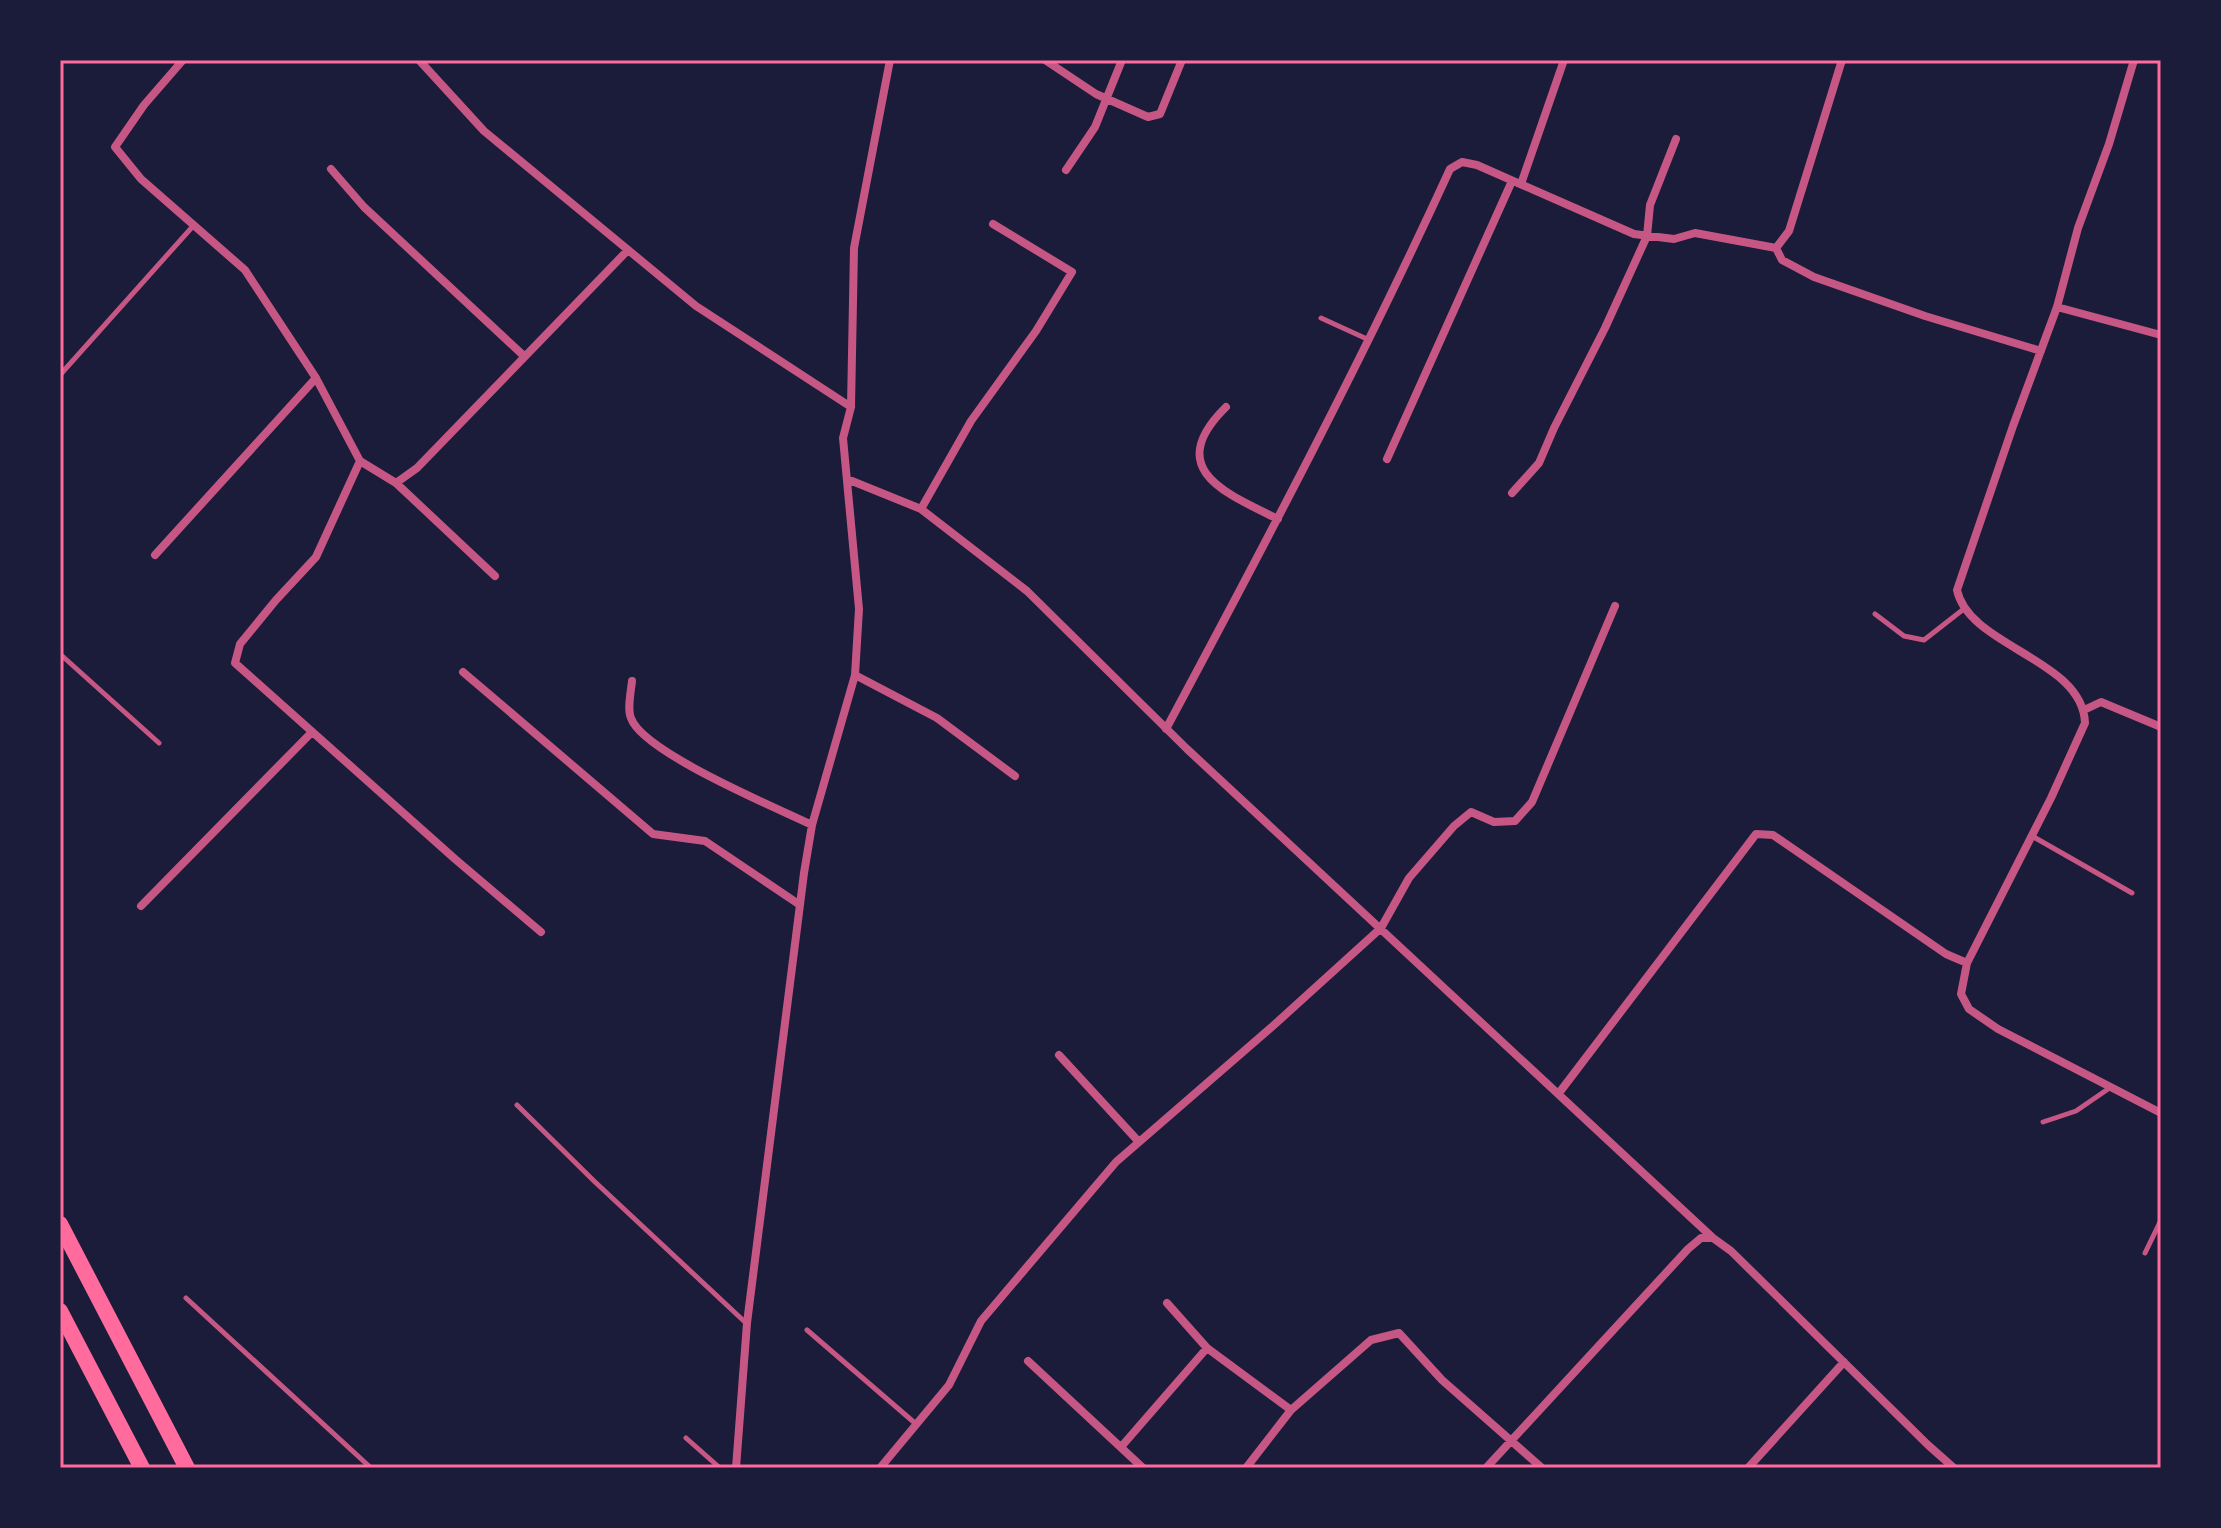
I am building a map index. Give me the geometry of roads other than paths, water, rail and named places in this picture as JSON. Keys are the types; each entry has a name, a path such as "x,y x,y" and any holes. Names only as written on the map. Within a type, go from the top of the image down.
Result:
{"main road":[{"path":"60,1224 187,1468"},
{"path":"60,1311 142,1468"}],"street":[{"path":"183,60 144,105 115,147 141,179 245,270 316,378 360,461 396,483 495,576"},
{"path":"419,60 484,131 696,306 851,407"},
{"path":"736,1468 747,1323 812,825 855,675 859,609 843,438 851,407 854,248 890,60"},
{"path":"1045,60 1106,99 1148,117 1160,114 1182,60"},
{"path":"1066,170 1095,127 1122,60"},
{"path":"1387,459 1516,183 1564,60"},
{"path":"1776,248 1789,231 1842,60"},
{"path":"2134,60 2109,144 2078,228 2057,307 1957,590 1959,601 1983,625 2078,695 2085,723 1967,963 1961,994 1969,1009 1998,1029 2161,1113"},
{"path":"1512,493 1539,463 1647,236 1650,205 1676,139"},
{"path":"1166,729 1278,519 1450,169 1462,162 1477,165 1634,234 1674,239 1695,233 1776,248"},
{"path":"331,169 364,207 524,356"},
{"path":"921,509 971,421 1036,331 1072,272 993,224"},
{"path":"1776,248 1782,260 1814,277 1925,316 2041,351"},
{"path":"396,483 417,468 628,250"},
{"path":"2057,307 2161,335"},
{"path":"155,555 316,378"},
{"path":"1226,407 1210,423 1198,454 1204,475 1230,496 1278,519"},
{"path":"360,461 316,557 240,644 235,663 541,932"},
{"path":"847,479 921,509 1027,591 1166,729 1713,1238 1731,1251 1954,1468"},
{"path":"880,1468 949,1385 981,1321 1116,1162 1381,928 1409,878 1454,826 1471,812 1494,822 1515,821 1532,802 1615,606"},
{"path":"463,672 653,834 705,841 800,905"},
{"path":"855,675 937,718 1015,776"},
{"path":"632,681 631,718 649,741 691,766 812,825"},
{"path":"2084,710 2101,702 2161,727"},
{"path":"141,906 312,732"},
{"path":"1559,1093 1756,834 1773,835 1946,954 1967,963"},
{"path":"1059,1055 1139,1142"},
{"path":"1486,1468 1688,1249 1701,1238 1713,1238"},
{"path":"1167,1303 1207,1348 1291,1410"},
{"path":"1246,1468 1291,1410 1371,1340 1399,1333 1442,1380 1542,1468"},
{"path":"1121,1447 1207,1348"},
{"path":"1028,1361 1143,1468"},
{"path":"1750,1467 1844,1362"}],"lane":[{"path":"60,375 194,225"},
{"path":"1321,318 1368,340"},
{"path":"1875,614 1904,636 1924,640 1965,608"},
{"path":"60,654 159,743"},
{"path":"2031,835 2132,893"},
{"path":"2043,1122 2076,1111 2112,1086"},
{"path":"517,1105 747,1323"},
{"path":"2145,1253 2161,1220"},
{"path":"186,1298 371,1468"},
{"path":"807,1330 916,1424"},
{"path":"686,1438 720,1468"}]}
